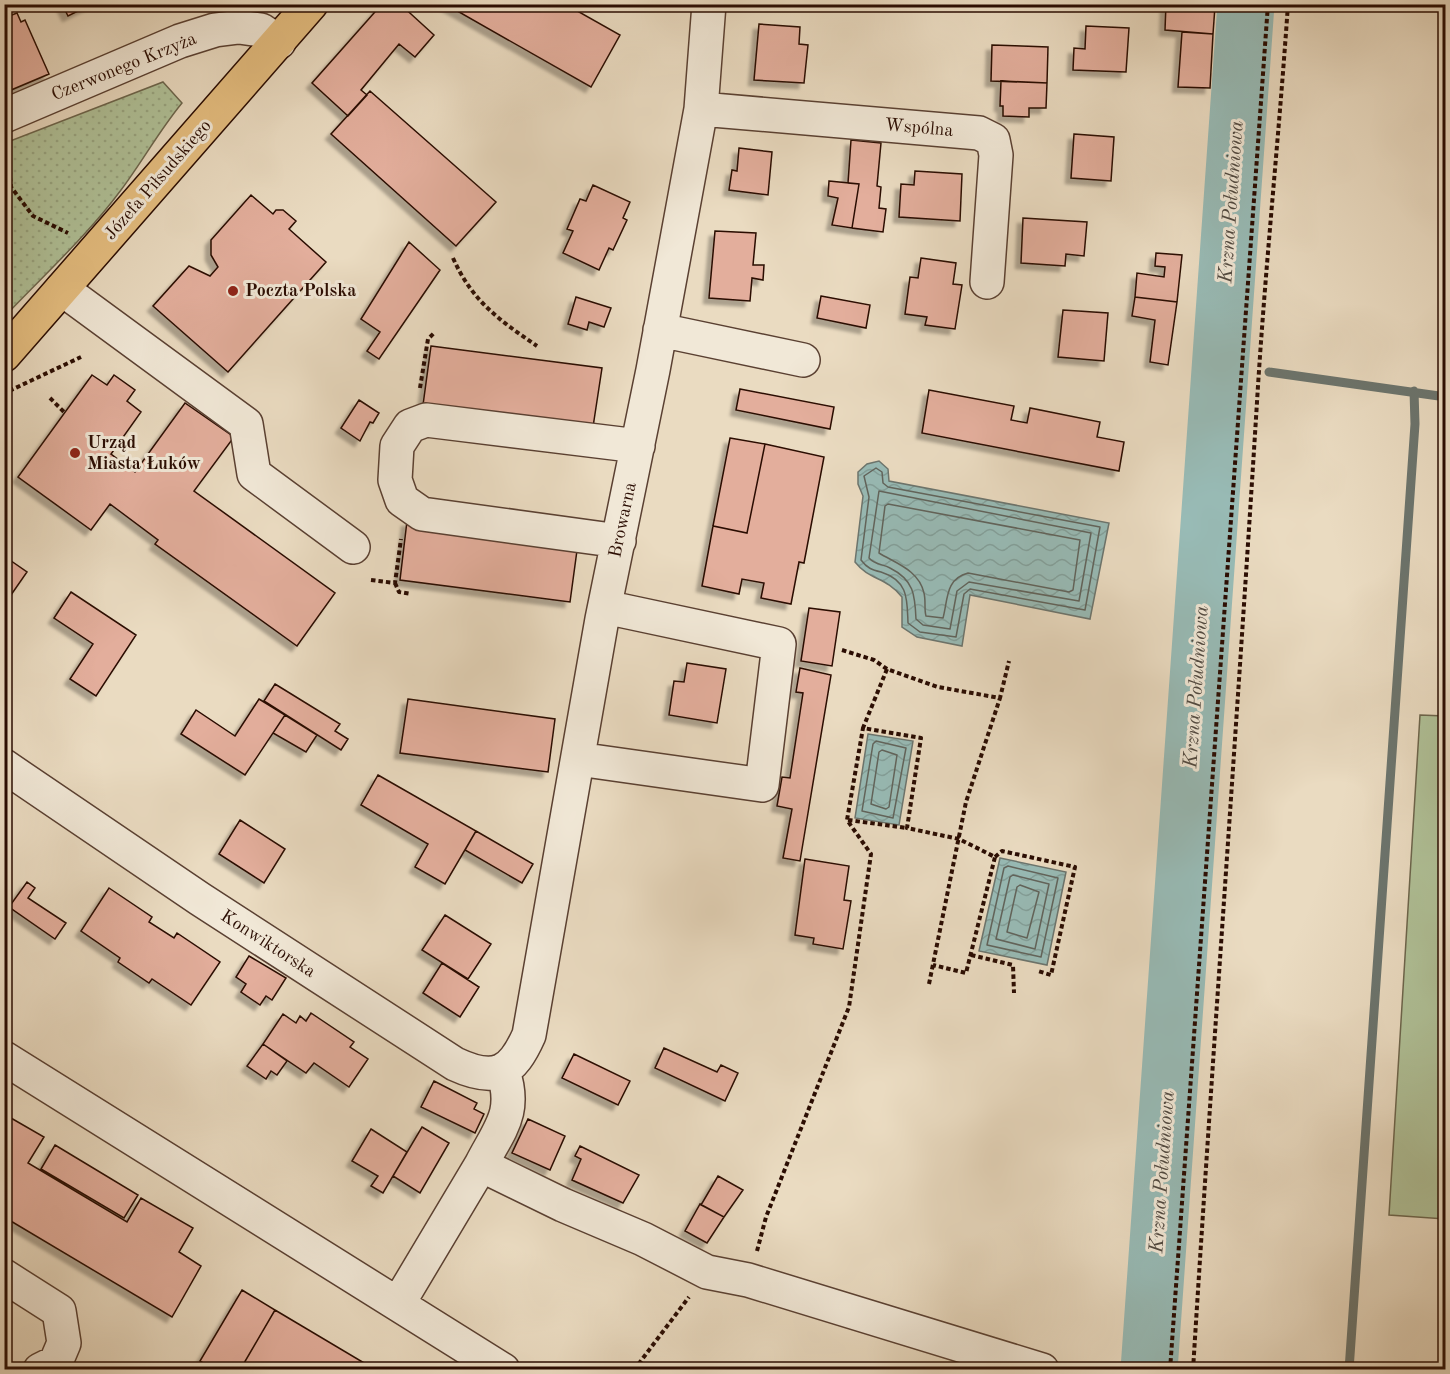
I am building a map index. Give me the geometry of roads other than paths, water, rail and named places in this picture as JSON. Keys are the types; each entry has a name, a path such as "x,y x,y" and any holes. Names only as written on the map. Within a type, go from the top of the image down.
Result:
{"main road":[{"name":"Józefa Piłsudskiego","path":"4,355 311,4"}],"street":[{"name":"Browarna","path":"503,1071 518,1059 529,1035 605,608 701,110 709,4"},
{"name":"Czerwonego Krzyża","path":"6,128 180,41 215,30 239,27 261,30 279,42"},
{"name":"Wspólna","path":"701,110 979,133 993,140 996,155 987,282"},
{"path":"62,289 246,424 254,474 353,547"},
{"path":"660,330 803,360"},
{"path":"619,541 423,514 402,500 395,480 397,446 410,426 426,420 638,446"},
{"path":"578,759 762,784 779,644 605,608"},
{"name":"Konwiktorska","path":"4,766 190,892 428,1048 470,1071 488,1074 503,1071"},
{"path":"4,1058 503,1370"},
{"path":"398,1304 481,1165 509,1109 510,1090 503,1071"},
{"path":"481,1165 563,1205 643,1239 707,1272 748,1280 1042,1370"},
{"path":"4,1276 59,1311 63,1342 57,1362 40,1370"}],"water":[{"path":"879,461 888,469 889,481 1109,523 1090,619 970,595 962,646 917,637 902,627 902,597 890,585 866,573 855,562 863,496 858,484 858,472 867,464"},
{"path":"868,734 913,741 899,825 855,818"},
{"path":"1000,858 1066,872 1047,965 979,951"}],"waterway":[{"name":"Krzna Południowa","path":"1149,1370 1246,4"},
{"path":"1221,366 1231,368"},
{"path":"1269,372 1446,397"},
{"path":"1349,1370 1415,424 1414,391"}],"place":[{"name":"Poczta Polska","path":"233,291"},
{"name":"Urząd Miasta Łuków","path":"75,453"}]}
